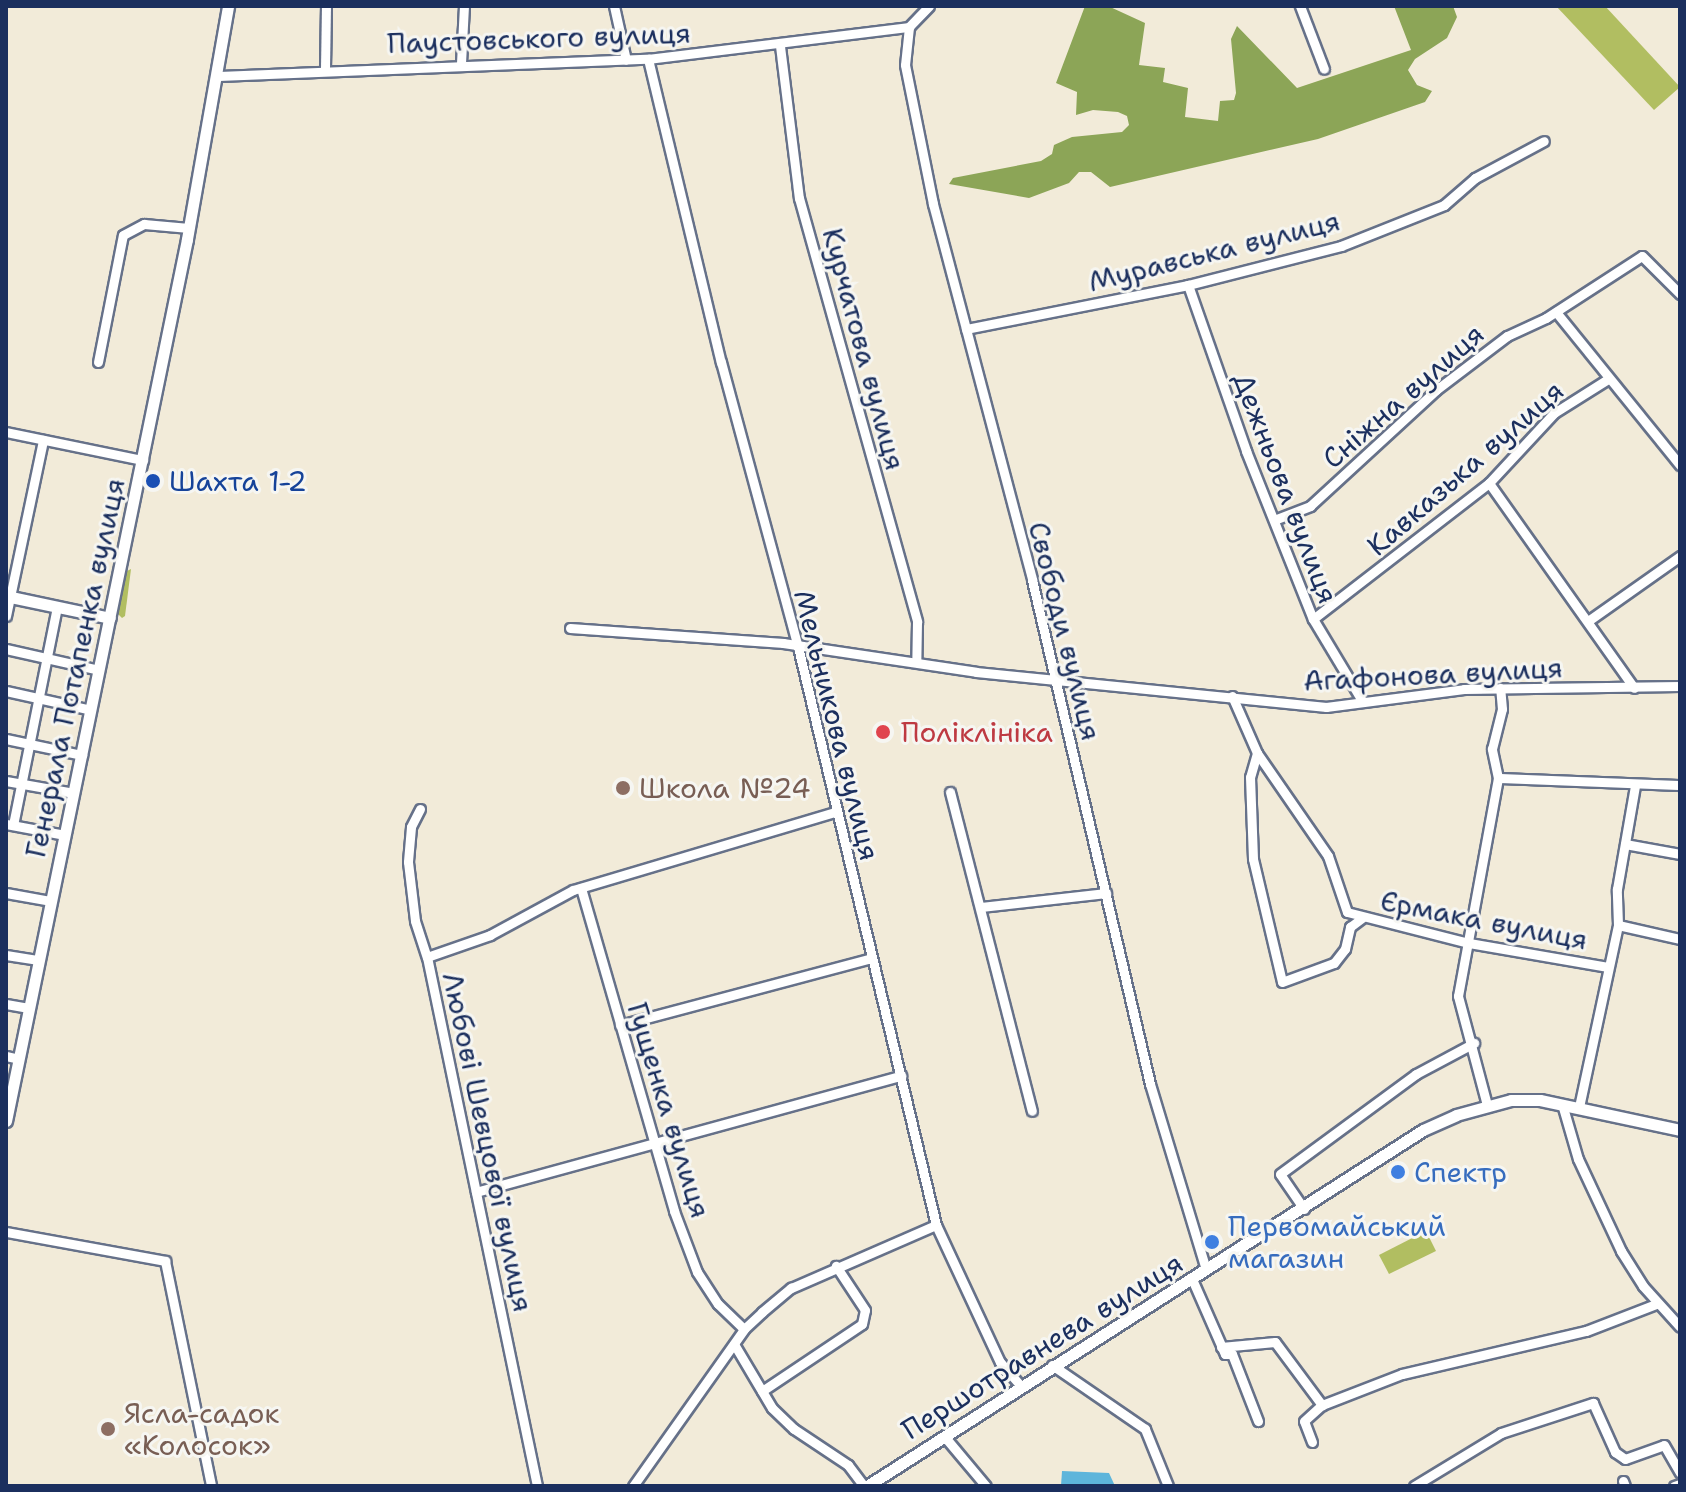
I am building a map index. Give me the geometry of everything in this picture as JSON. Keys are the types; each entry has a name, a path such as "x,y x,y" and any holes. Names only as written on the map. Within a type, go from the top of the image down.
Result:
{"main road":[{"name":"Генерала Потапенка вулиця","path":"6,1121 143,460 189,228 228,6"},
{"path":"8,597 110,618"},
{"name":"Першотравнева вулиця","path":"871,1485 1052,1365 1304,1209 1423,1130 1487,1105 1511,1100 1579,1107 1680,1130"}],"street":[{"path":"325,69 326,6"},
{"path":"461,63 464,6"},
{"path":"614,6 626,60"},
{"path":"909,27 929,6"},
{"path":"1300,6 1324,69"},
{"name":"Паустовського вулиця","path":"217,76 461,63 648,59 780,46 909,27"},
{"name":"Свободи вулиця","path":"909,27 905,65 933,204 1106,893 1150,1084 1206,1270"},
{"name":"Курчатова вулиця","path":"780,46 799,198 917,622 916,661"},
{"name":"Мельникова вулиця","path":"648,59 798,647 936,1225 1000,1362 1021,1386"},
{"name":"Муравська вулиця","path":"966,329 1188,285 1312,254 1407,222 1444,205 1475,178 1544,141"},
{"path":"98,362 123,235 144,224 189,228"},
{"name":"Сніжна вулиця","path":"1274,520 1310,506 1454,375 1507,336 1556,312 1644,255 1680,294"},
{"name":"Дежньова вулиця","path":"1188,285 1313,619 1361,699"},
{"path":"1556,312 1680,465"},
{"name":"Кавказька вулиця","path":"1313,619 1489,483 1554,413 1608,379"},
{"name":"Генерала Потапенка вулиця","path":"6,432 143,460"},
{"path":"6,616 43,440"},
{"path":"1489,483 1634,688"},
{"path":"1588,621 1680,556"},
{"path":"57,606 30,745 10,824 65,835"},
{"name":"Агафонова вулиця","path":"570,628 798,647 1053,681 1326,707 1361,699 1500,688 1680,686"},
{"path":"6,649 99,670"},
{"path":"1487,1105 1474,1043 1458,996 1498,778 1492,749 1502,709 1500,688"},
{"path":"6,691 91,710"},
{"name":"Єрмака вулиця","path":"1232,696 1257,753 1328,856 1341,906 1362,918 1469,943 1608,967"},
{"path":"6,739 82,755"},
{"path":"1257,753 1250,777 1253,859 1282,982 1334,963 1345,949 1350,927 1362,918"},
{"path":"1498,778 1635,786 1680,785"},
{"path":"6,781 74,793"},
{"path":"1579,1107 1618,925 1625,844 1635,786"},
{"path":"950,792 1032,1111"},
{"name":"Любові Шевцової вулиця","path":"420,809 411,827 408,862 415,921 427,957 537,1486"},
{"path":"427,957 490,935 581,888 835,812"},
{"path":"1625,844 1680,854"},
{"name":"Гущенка вулиця","path":"581,888 655,1144 697,1272 718,1304 744,1329"},
{"path":"6,893 51,901"},
{"path":"981,907 1106,893"},
{"path":"1618,925 1680,939"},
{"path":"6,955 39,960"},
{"path":"620,1025 871,958"},
{"path":"6,1004 29,1008"},
{"path":"1304,1209 1280,1174 1416,1074 1474,1043"},
{"path":"6,1056 19,1059"},
{"path":"476,1192 901,1076"},
{"path":"1562,1104 1578,1159 1621,1251 1656,1304 1680,1327"},
{"path":"633,1486 744,1329 791,1288 936,1225"},
{"path":"6,1232 165,1261 211,1486"},
{"path":"762,1391 862,1324 865,1310 836,1266"},
{"path":"1192,1279 1221,1347 1225,1354 1232,1354 1258,1421"},
{"path":"1312,1442 1304,1421 1322,1405 1402,1374 1586,1331 1656,1304"},
{"path":"1221,1347 1275,1342 1322,1405"},
{"path":"734,1344 785,1422 848,1465 871,1485"},
{"path":"1052,1365 1145,1429 1168,1486"},
{"path":"1414,1486 1501,1433 1593,1403 1615,1452 1625,1459 1664,1445 1680,1473"},
{"path":"944,1436 986,1486"},
{"path":"1674,1486 1680,1484"}],"green space":[{"path":"1085,6 1108,6 1145,23 1139,65 1165,68 1163,82 1188,88 1185,117 1218,121 1220,101 1234,100 1236,93 1231,39 1237,26 1297,88 1411,50 1394,6 1453,6 1457,17 1447,38 1415,59 1408,70 1417,85 1432,91 1425,102 1318,139 1110,187 1091,172 1079,172 1069,183 1029,198 949,184 953,178 1041,161 1052,154 1054,145 1072,137 1122,132 1129,125 1127,116 1118,112 1093,110 1076,115 1077,92 1056,83"},
{"path":"1556,6 1605,6 1680,87 1654,110"},
{"path":"131,569 125,616 122,618 117,613 125,572"},
{"path":"1426,1231 1436,1251 1389,1274 1379,1255"}],"water":[{"path":"1062,1471 1109,1473 1115,1486 1061,1486"}],"place":[{"name":"Шахта 1-2","path":"153,481"},
{"name":"Поліклініка","path":"883,732"},
{"name":"Школа №24","path":"623,788"},
{"name":"Спектр","path":"1398,1172"},
{"name":"Первомайський магазин","path":"1212,1242"},
{"name":"Ясла-садок «Колосок»","path":"108,1429"}]}
